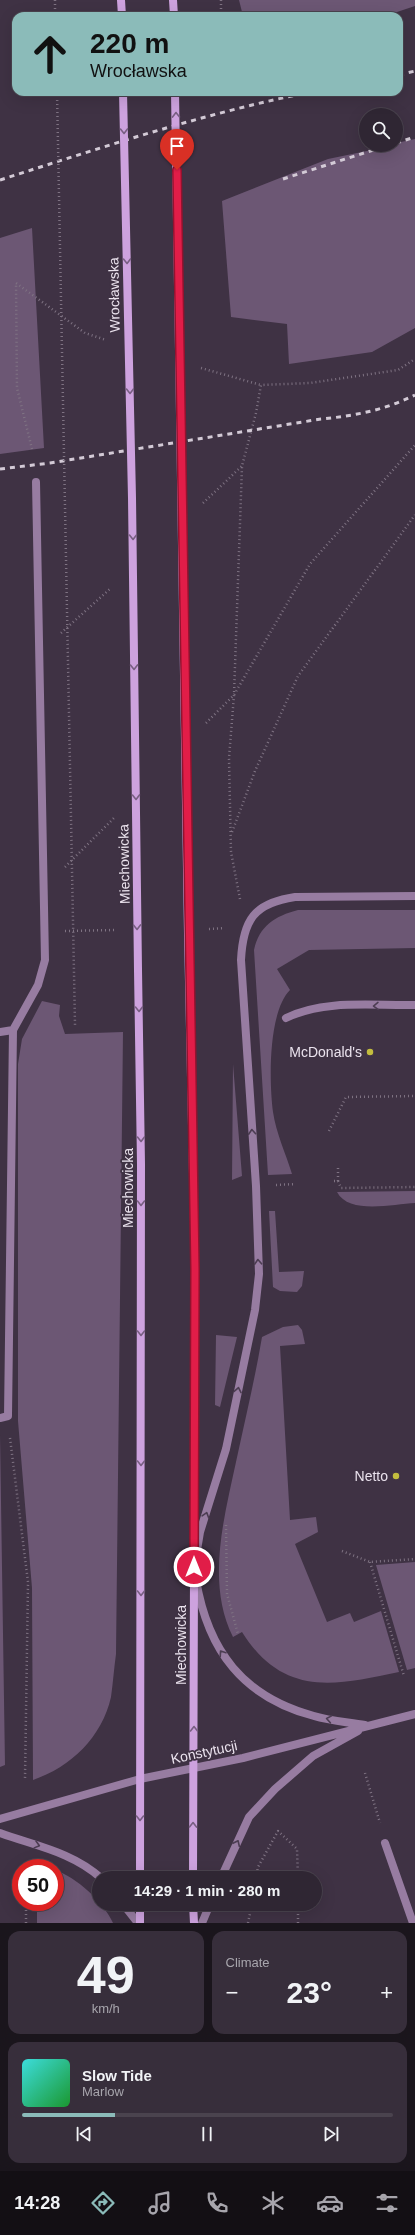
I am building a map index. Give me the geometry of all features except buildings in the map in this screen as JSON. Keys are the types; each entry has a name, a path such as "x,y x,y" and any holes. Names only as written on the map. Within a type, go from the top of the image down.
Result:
{"main road":[{"path":"121,0 122,12"},
{"path":"173,0 174,12"},
{"name":"Wrocławska","path":"123,96 132,498"},
{"name":"Miechowicka","path":"175,96 188,934 195,1269 193,1871"},
{"name":"Miechowicka","path":"132,498 141,1164 140,1871"},
{"path":"139,1923 140,1911"},
{"path":"193,1911 194,1923"}],"street":[{"path":"4,1417 13,1030 38,985 45,960 36,482"},
{"path":"368,1726 314,1716 272,1701 247,1683 230,1665 216,1645 199,1596 194,1567 200,1532 226,1449 255,1310 259,1274 256,1186 241,960 245,928 252,915 264,905 295,896 415,896"},
{"path":"286,1018 303,1010 324,1006 415,1005"},
{"path":"0,1032 13,1030"},
{"name":"Konstytucji","path":"0,1819 140,1779 194,1768 415,1714"},
{"path":"224,1871 249,1817 275,1790 313,1756 368,1726"},
{"path":"0,1833 60,1852 87,1866 93,1871"},
{"path":"385,1843 413,1923"},
{"path":"129,1911 139,1923"},
{"path":"202,1923 207,1911"}],"path":[{"path":"55,0 55,12"},
{"path":"220,0 221,12"},
{"path":"57,96 75,1025"},
{"path":"32,449 16,388 16,283 85,333 108,340"},
{"path":"200,367 261,385 310,383 398,370 415,359"},
{"path":"245,928 231,852 229,758 234,695 242,466 256,413 261,385"},
{"path":"234,695 310,564 415,445"},
{"path":"231,834 255,771 298,676 415,515"},
{"path":"330,1131 346,1097 415,1096"},
{"path":"338,1167 338,1181 341,1188 415,1187"},
{"path":"268,1185 296,1184"},
{"path":"4,1417 28,1582 25,1778"},
{"path":"226,1519 227,1594 238,1634"},
{"path":"342,1550 370,1562 415,1559"},
{"path":"370,1562 404,1676"},
{"path":"365,1772 385,1843"},
{"path":"257,1871 278,1831 298,1849 298,1871"},
{"path":"26,1911 26,1923"},
{"path":"248,1923 251,1911"},
{"path":"298,1911 298,1923"}],"shaded area":[{"path":"239,0 415,0 415,6 397,12 242,12"},
{"path":"415,139 415,328 372,352 289,364 287,324 231,317 222,201 328,159 362,152 403,152 403,142"},
{"path":"32,228 44,448 0,454 0,238"},
{"path":"298,910 415,910 415,948 309,950 277,969 290,990 283,1000 274,1030 271,1066 272,1099 276,1128 292,1174 268,1175 254,950 260,934 269,923 282,915"},
{"path":"42,1001 60,1005 59,1016 65,1034 123,1032 116,1654 111,1697 107,1712 100,1725 83,1749 72,1759 47,1774 33,1780 32,1588 18,1421 18,1064 22,1039"},
{"path":"233,1064 242,1176 232,1180"},
{"path":"415,1191 415,1203 384,1206 361,1206 351,1204 343,1199 337,1192"},
{"path":"269,1211 275,1211 279,1272 304,1271 302,1286 297,1292 280,1291 273,1287"},
{"path":"298,1325 302,1330 305,1344 280,1346 290,1520 316,1517 318,1532 295,1544 327,1622 350,1613 354,1622 381,1611 399,1672 352,1681 331,1683 311,1682 292,1677 275,1668 258,1653 242,1632 233,1637 225,1616 220,1595 220,1550 231,1483 262,1337 283,1327"},
{"path":"216,1335 237,1337 220,1407 215,1405"},
{"path":"0,1435 5,1765 0,1767"},
{"path":"415,1562 415,1668 407,1670 376,1565"},
{"path":"64,1874 80,1884 92,1895 92,1911 106,1911 113,1923 37,1923 37,1911 64,1911"}],"railway":[{"path":"403,74 415,71"},
{"path":"0,180 193,120 291,96"},
{"path":"403,141 415,137"},
{"path":"283,179 367,152"},
{"path":"0,469 50,463 357,414 392,405 415,395"}],"place":[{"name":"McDonald's","path":"370,1052"},
{"name":"Netto","path":"396,1476"}],"route":[{"path":"177,170 188,934 195,1269 194,1567"}]}
